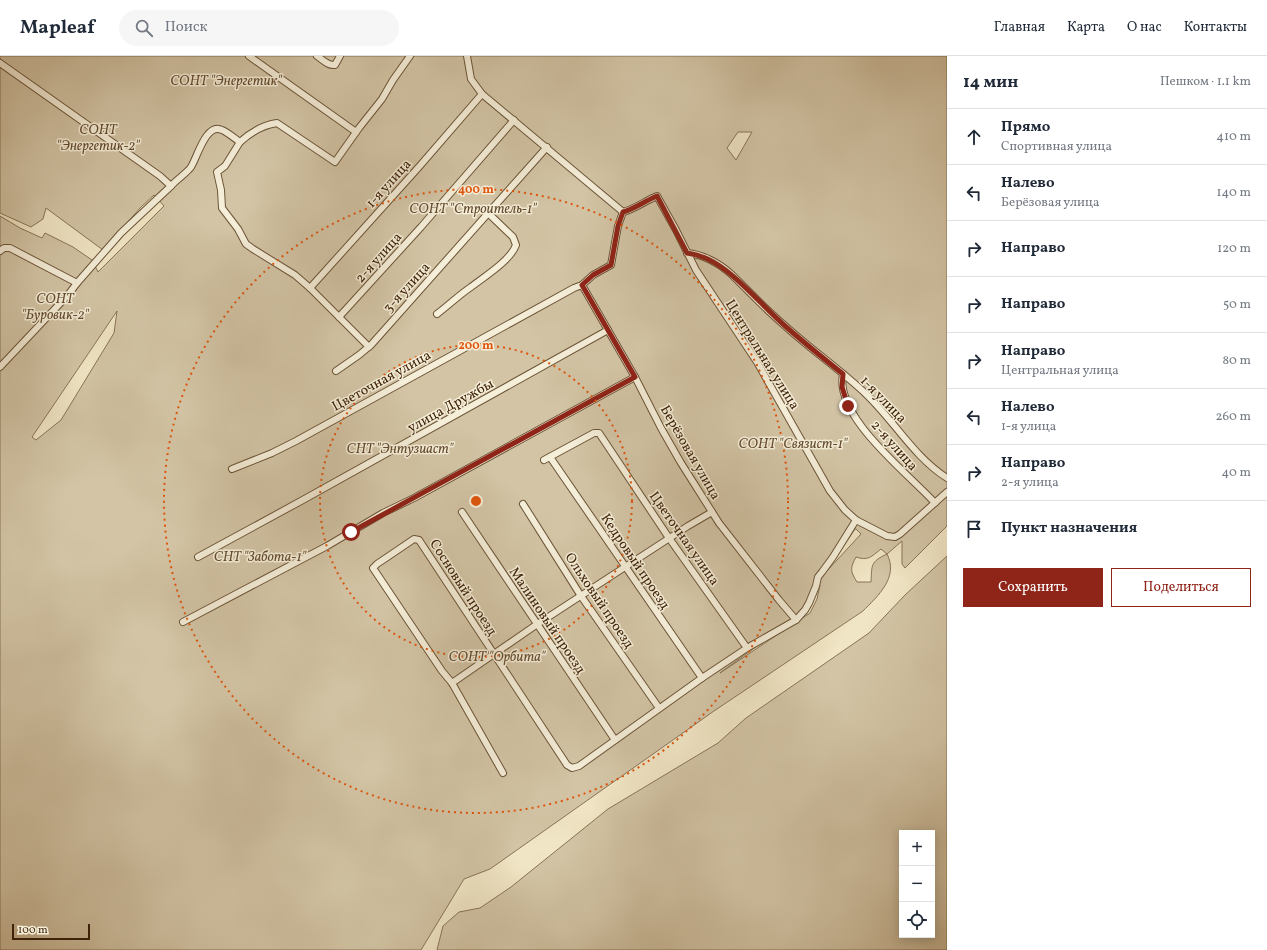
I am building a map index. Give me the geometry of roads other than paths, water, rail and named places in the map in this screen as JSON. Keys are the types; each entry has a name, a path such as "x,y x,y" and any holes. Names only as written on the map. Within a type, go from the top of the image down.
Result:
{"street":[{"path":"249,56 356,132"},
{"path":"317,56 333,66 340,56"},
{"path":"369,347 292,272 246,244 238,229 222,208 222,190 217,172 225,166 240,142 257,130 277,123 335,162 382,99 410,56"},
{"path":"468,56 471,78 482,94 623,212"},
{"path":"0,62 160,176 171,186"},
{"name":"1-я улица","path":"310,288 418,168 482,94"},
{"name":"2-я улица","path":"339,317 421,227 514,120"},
{"path":"0,367 68,295 121,233 179,177 189,170 206,137 217,129 222,130 240,142"},
{"name":"3-я улица","path":"336,371 369,347 547,148"},
{"name":"Центральная улица","path":"623,212 657,196 687,253 706,285 758,362 830,491 844,510 856,520 887,536 895,537 935,503"},
{"name":"Цветочная улица","path":"232,470 296,441 582,285 593,275 611,265 618,226 623,212"},
{"path":"437,314 490,273 510,255 515,248 516,245 513,237 488,213"},
{"path":"0,251 4,248 10,248 77,283"},
{"name":"1-я улица","path":"687,253 700,255 726,269 783,325 866,394 917,453 933,468 947,478"},
{"name":"Берёзовая улица","path":"582,285 635,377 668,440 712,512 741,553 796,620"},
{"name":"улица Дружбы","path":"198,557 608,330"},
{"name":"2-я улица","path":"843,374 842,387 845,399 855,417 888,458 935,503"},
{"path":"183,622 327,546 377,517 635,377"},
{"name":"Цветочная улица","path":"547,459 594,433 599,433 669,538 747,648"},
{"name":"Кедровый проезд","path":"547,459 626,567 702,678"},
{"path":"935,503 947,492"},
{"name":"Ольховый проезд","path":"523,504 581,596 659,708"},
{"name":"Малиновый проезд","path":"462,512 536,625 615,740"},
{"path":"503,773 452,683 536,625 669,538 712,512"},
{"path":"615,740 747,648 796,620 806,610 822,572 856,520"},
{"name":"Сосновый проезд","path":"452,683 442,671 373,568 414,539 419,540 567,765 572,768 579,766 615,740"}],"park label":[{"name":"СОНТ \"Энергетик\"","path":"226,80"},
{"name":"СОНТ \"Энергетик-2\"","path":"98,138"},
{"name":"СОНТ \"Строитель-1\"","path":"473,208"},
{"name":"СОНТ \"Буровик-2\"","path":"55,306"},
{"name":"СОНТ \"Связист-1\"","path":"793,443"},
{"name":"СНТ \"Энтузиаст\"","path":"400,448"},
{"name":"СНТ \"Забота-1\"","path":"260,556"},
{"name":"СОНТ \"Орбита\"","path":"497,656"}]}
